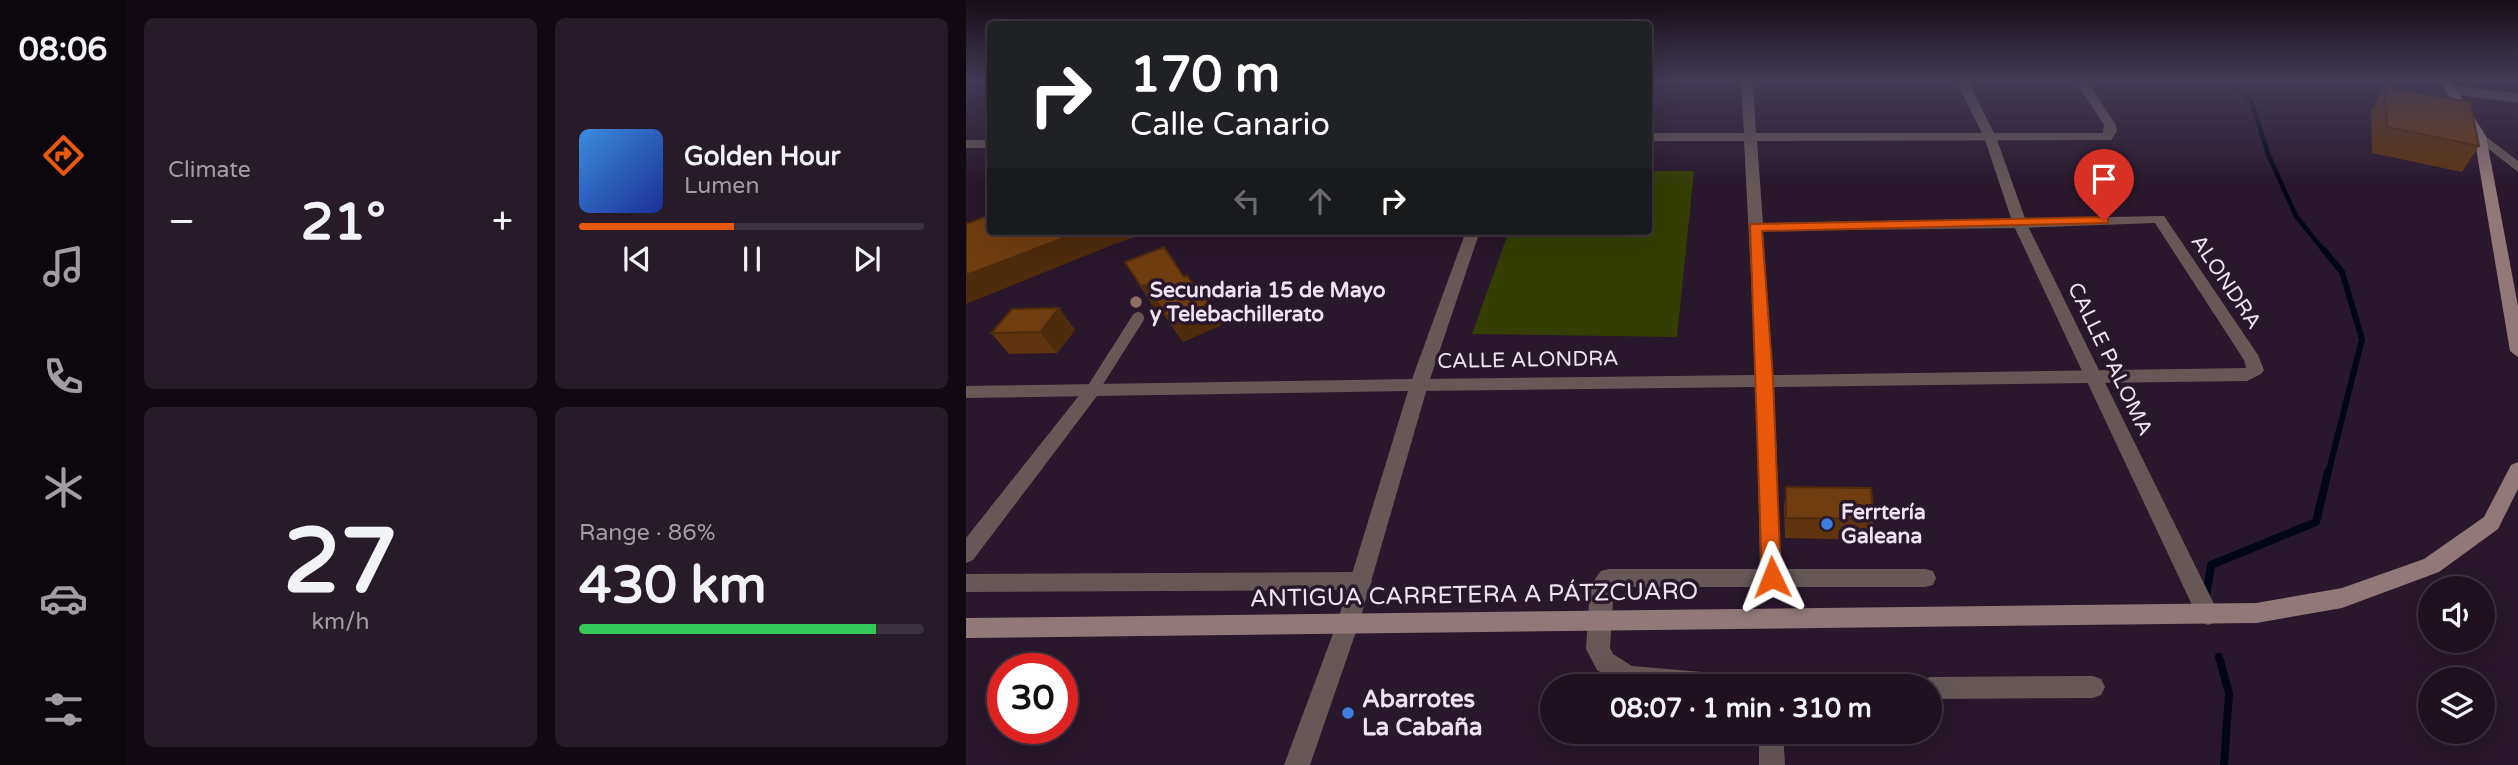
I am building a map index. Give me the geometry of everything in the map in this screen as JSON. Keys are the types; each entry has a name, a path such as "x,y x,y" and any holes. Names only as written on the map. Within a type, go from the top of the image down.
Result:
{"main road":[{"path":"2468,117 2480,136 2518,351"},
{"name":"ANTIGUA CARRETERA A PÁTZCUARO","path":"966,628 2256,613 2343,598 2431,566 2491,523 2518,470"}],"street":[{"path":"1749,117 1765,379 1772,577"},
{"name":"CALLE PALOMA","path":"1980,117 1990,136 2020,224 2208,615"},
{"path":"1652,137 1990,136 2091,139 2106,137 2111,131 2105,117"},
{"path":"2480,136 2518,167"},
{"path":"966,144 987,144"},
{"name":"ALONDRA","path":"2020,224 2159,219 2252,359 2255,370"},
{"path":"1755,227 2020,224"},
{"path":"1297,765 1348,623 1419,385 1473,235"},
{"name":"CALLE ALONDRA","path":"966,392 2091,374 2247,374 2255,370"},
{"path":"966,554 1091,392"},
{"path":"1623,674 1605,662 1598,649 1601,586 1609,578 1925,578"},
{"path":"966,583 1361,580"},
{"path":"1942,688 2093,687"},
{"path":"1771,744 1772,765"}],"lane":[{"path":"1091,392 1138,318"}],"green space":[{"path":"1652,171 1694,171 1677,337 1472,334 1508,235 1652,235"}],"building":[{"path":"2386,117 2473,117 2479,146 2387,127"},
{"path":"987,216 987,235 1071,235 966,275 966,224"},
{"path":"1164,247 1184,277 1187,276 1209,304 1170,320 1125,262"},
{"path":"1059,308 1040,332 991,333 1012,309"},
{"path":"1786,487 1871,488 1874,519 1786,518"}],"waterway":[{"path":"2256,117 2268,154 2296,216 2325,252"},
{"path":"2324,250 2342,272 2362,339 2328,474"},
{"path":"2206,597 2211,565 2316,522 2328,472"},
{"path":"2219,657 2229,693 2224,765"}],"place":[{"name":"Secundaria 15 de Mayo y Telebachillerato","path":"1136,302"},
{"name":"Ferrtería Galeana","path":"1827,524"},
{"name":"Abarrotes La Cabaña","path":"1348,713"}],"route":[{"path":"1772,577 1765,379 1755,227 2104,221"}]}
